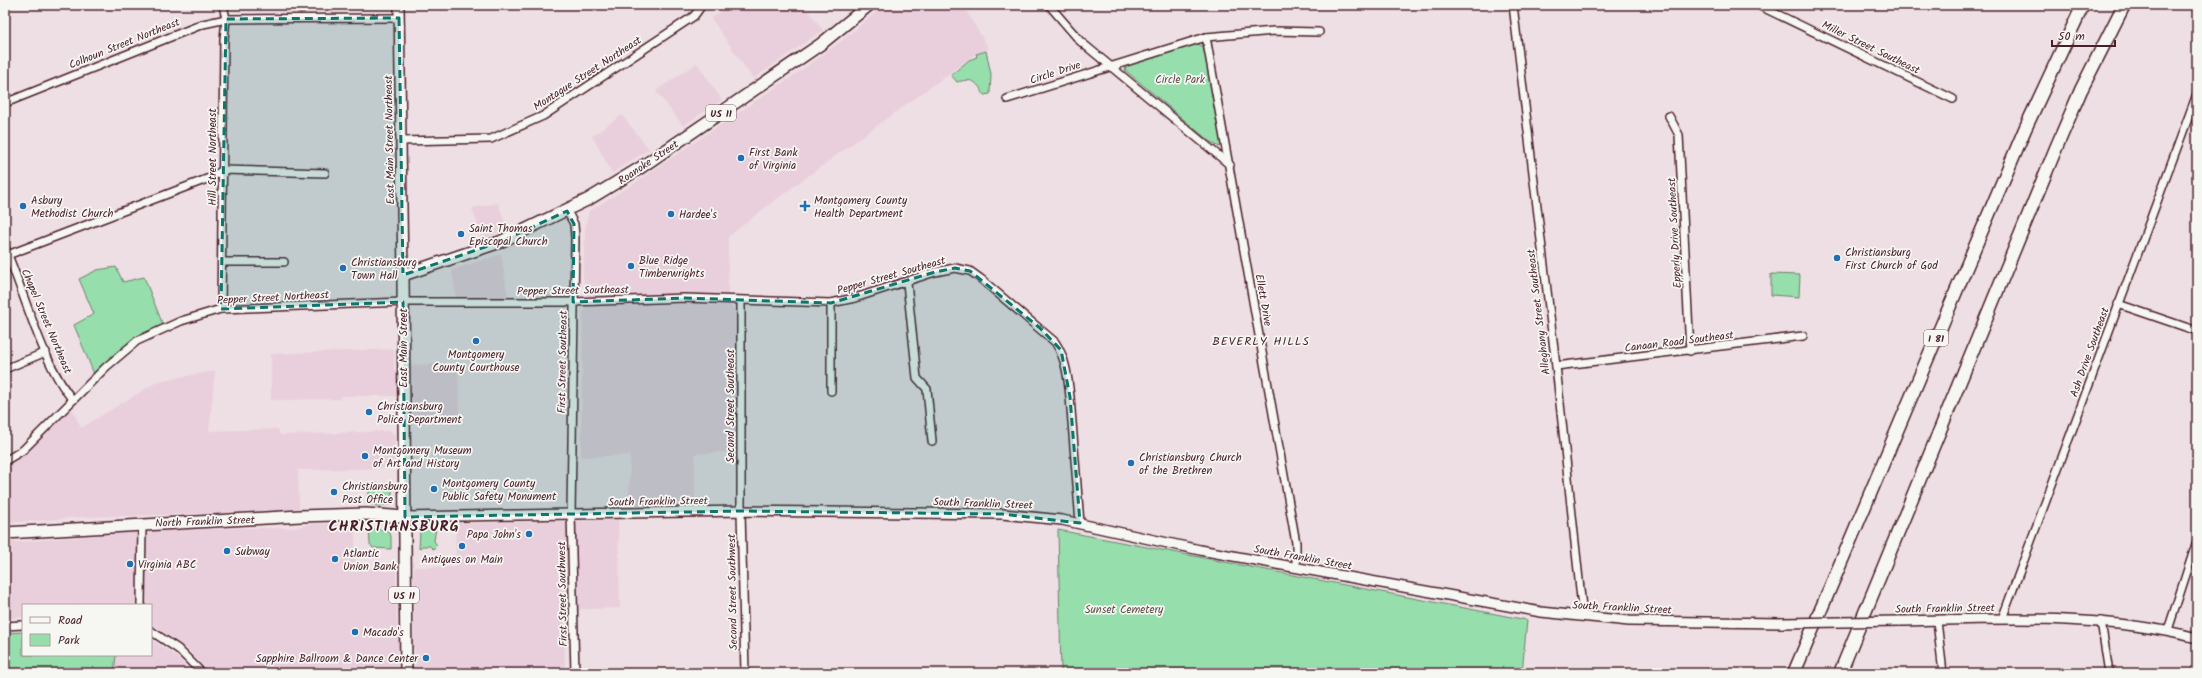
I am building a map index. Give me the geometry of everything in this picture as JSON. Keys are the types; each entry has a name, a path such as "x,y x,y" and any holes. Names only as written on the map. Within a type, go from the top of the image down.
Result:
{"highway":[{"name":"I 81","path":"1794,673 2022,136 2083,5"},
{"path":"1840,673 2056,148 2081,90 2124,5"}],"main road":[{"name":"East Main Street Northeast","path":"399,5 403,275"},
{"name":"Roanoke Street","path":"403,275 500,242 567,211 629,174 792,64 834,34 869,5"},
{"name":"East Main Street","path":"403,275 405,517"},
{"name":"South Franklin Street","path":"405,517 741,511 1002,514 1080,523 1200,550 1296,568 1510,607 1582,617 1629,621 1782,623 2002,619 2101,622 2168,630 2197,638"},
{"name":"North Franklin Street","path":"5,533 300,516 366,514 405,517"},
{"name":"US 11","path":"405,517 406,673"}],"street":[{"name":"Hill Street Northeast","path":"221,309 223,262 224,39 226,19 223,5"},
{"name":"Montague Street Northeast","path":"401,141 491,139 543,116 694,16 702,5"},
{"path":"1049,5 1080,41 1230,165"},
{"name":"Alleghany Street Southeast","path":"1513,5 1556,366 1582,617"},
{"name":"Miller Street Southeast","path":"1758,5 1774,8 1953,99"},
{"name":"Colhoun Street Northeast","path":"5,103 203,24 226,19 399,18"},
{"name":"Circle Drive","path":"1007,99 1206,37 1274,31 1319,32"},
{"name":"Ellett Drive","path":"1206,37 1230,165 1296,543 1296,568"},
{"name":"Ash Drive Southeast","path":"2002,619 2197,94"},
{"name":"Epperly Drive Southeast","path":"1669,116 1679,135 1690,351"},
{"path":"7,256 212,177 223,170 325,173"},
{"name":"First Street Southeast","path":"567,211 574,224 571,514"},
{"name":"Chapel Street Northeast","path":"5,248 46,352 66,391 73,400"},
{"path":"223,262 284,262"},
{"name":"Pepper Street Southeast","path":"403,302 573,302 685,298 741,302 831,303 855,298 907,283 935,272 955,268 970,272 1055,342 1061,350 1068,376 1080,523"},
{"path":"907,283 917,378 927,389 932,441"},
{"name":"Pepper Street Northeast","path":"5,461 23,450 73,400 137,342 181,321 221,309 403,302"},
{"name":"Second Street Southeast","path":"741,302 741,511"},
{"path":"831,303 831,391"},
{"path":"2118,304 2197,331"},
{"name":"Canaan Road Southeast","path":"1556,366 1690,351 1803,336"},
{"path":"5,369 46,352"},
{"name":"Second Street Southwest","path":"741,511 745,673"},
{"name":"First Street Southwest","path":"571,514 575,673"},
{"path":"141,604 142,524"},
{"path":"2168,630 2197,541"},
{"path":"1937,620 1944,673"},
{"path":"2101,622 2109,673"},
{"path":"5,626 22,625"},
{"path":"152,632 178,650 202,673"}],"highlighted area":[{"path":"399,18 403,275 500,242 567,211 574,224 573,302 685,298 831,303 935,272 955,268 970,271 1040,328 1061,350 1070,397 1080,523 1002,514 741,511 405,517 403,302 221,309 226,19"}],"shaded area":[{"path":"731,5 804,5 823,30 753,79 711,18"},
{"path":"884,5 963,5 989,49 977,53 775,200 728,237 728,297 709,295 593,298 586,295 583,278 585,230 589,211 633,184 803,69 843,40"},
{"path":"697,63 722,100 683,126 656,91"},
{"path":"622,115 649,149 612,173 592,136"},
{"path":"498,203 507,229 482,239 472,208"},
{"path":"501,254 508,297 456,298 452,270"},
{"path":"693,304 731,306 737,312 737,451 695,454 695,504 629,505 630,455 581,457 583,313 586,308 591,306"},
{"path":"394,349 394,369 397,371 398,396 341,396 341,399 271,400 271,354"},
{"path":"458,364 459,416 413,417 410,415 409,409 412,407 411,380 408,378 408,371 411,368 411,365"},
{"path":"215,371 209,431 278,429 280,435 391,431 395,437 395,468 298,470 299,508 268,512 85,517 5,523 5,465 37,443 71,406 81,428 158,381"},
{"path":"467,520 469,523 618,520 620,608 564,610 565,673 415,673 415,650 411,646 411,639 414,636 414,567 456,567 455,521"},
{"path":"311,524 355,524 355,568 396,568 397,636 401,639 401,646 397,650 398,673 210,673 187,649 152,624 152,604 22,604 22,617 5,618 5,543 149,531 294,528"},
{"path":"152,640 176,656 192,673 114,673 116,656 152,656"}],"green space":[{"name":"Circle Park","path":"1197,43 1203,47 1206,57 1222,144 1219,147 1208,140 1125,70 1127,65"},
{"path":"986,51 991,74 990,94 984,95 979,86 974,82 967,80 957,82 951,75 969,60 977,57 976,54"},
{"path":"116,267 123,282 144,277 163,325 132,340 94,374 74,325 94,314 79,279 97,270"},
{"path":"1771,274 1800,275 1799,297 1771,295"},
{"path":"372,484 392,484 392,504 377,506 369,503 369,489"},
{"path":"436,527 434,541 437,545 433,549 430,546 422,546 419,549 420,531 425,528"},
{"path":"369,529 388,530 391,536 391,549 373,548 370,544"},
{"name":"Sunset Cemetery","path":"1058,530 1527,620 1522,673 1061,673"},
{"path":"22,632 22,656 116,656 114,673 5,673 5,633"}],"place":[{"name":"First Bank of Virginia","path":"741,158"},
{"name":"Asbury Methodist Church","path":"23,206"},
{"name":"Montgomery County Health Department","path":"805,206"},
{"name":"Hardee's","path":"671,214"},
{"name":"Saint Thomas Episcopal Church","path":"461,234"},
{"name":"Christiansburg First Church of God","path":"1837,258"},
{"name":"Blue Ridge Timberwrights","path":"631,266"},
{"name":"Christiansburg Town Hall","path":"343,268"},
{"name":"Montgomery County Courthouse","path":"476,341"},
{"name":"Christiansburg Police Department","path":"369,412"},
{"name":"Montgomery Museum of Art and History","path":"365,456"},
{"name":"Christiansburg Church of the Brethren","path":"1131,463"},
{"name":"Montgomery County Public Safety Monument","path":"434,489"},
{"name":"Christiansburg Post Office","path":"334,492"},
{"name":"Papa John's","path":"529,534"},
{"name":"Antiques on Main","path":"462,546"},
{"name":"Subway","path":"227,551"},
{"name":"Atlantic Union Bank","path":"335,559"},
{"name":"Virginia ABC","path":"130,564"},
{"name":"Macado's","path":"355,632"},
{"name":"Sapphire Ballroom & Dance Center","path":"426,658"}],"district":[{"name":"BEVERLY HILLS","path":"1261,341"},
{"name":"CHRISTIANSBURG","path":"394,526"}]}
